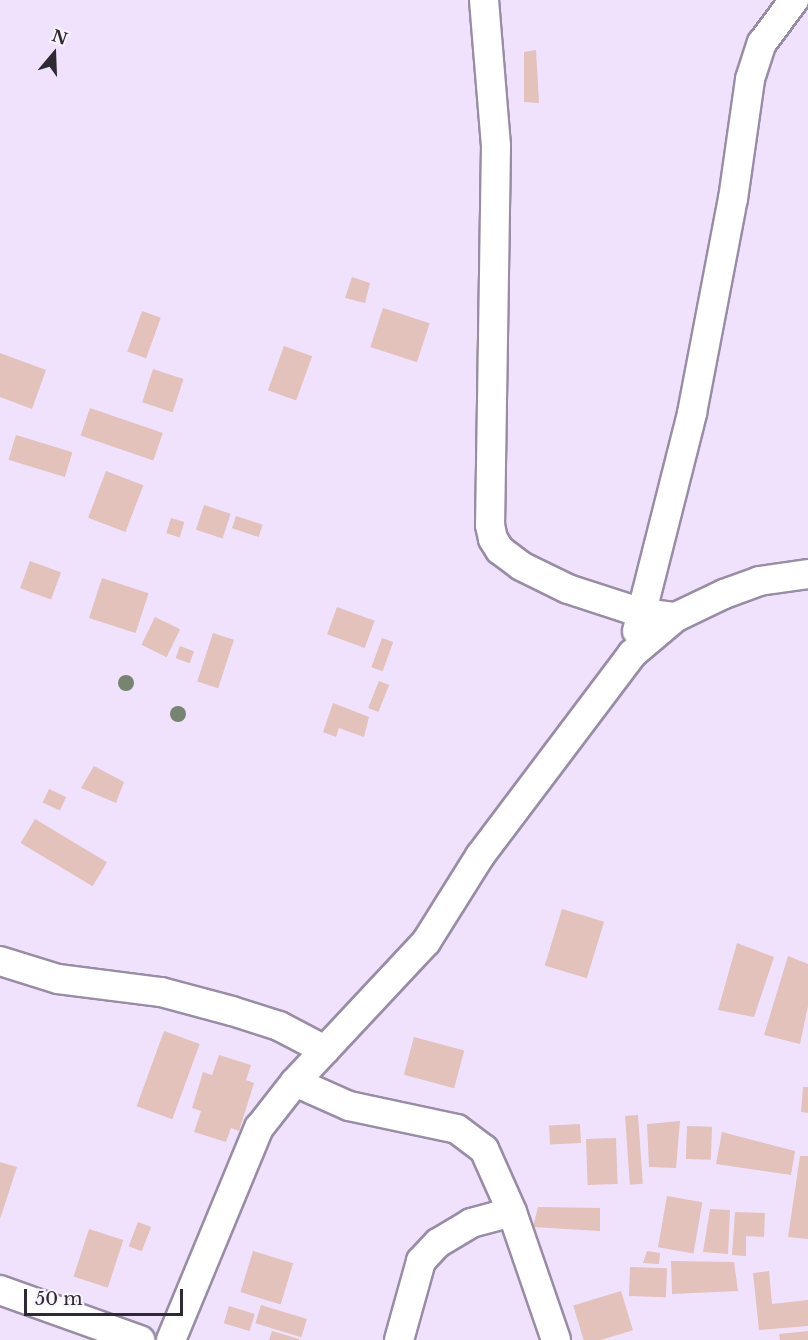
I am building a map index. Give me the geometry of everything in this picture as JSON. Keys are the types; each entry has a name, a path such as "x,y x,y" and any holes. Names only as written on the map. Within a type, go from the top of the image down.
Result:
{"street":[{"path":"484,0 496,146 490,525 493,539 500,550 521,566 568,589 642,613 676,617"},
{"path":"632,654 694,403 733,199 750,79 762,43 794,0"},
{"path":"171,1340 216,1237 242,1164 259,1128 295,1082 426,942 480,856 632,654 676,617 759,581 808,574"},
{"path":"0,961 58,979 161,992 232,1011 279,1026 325,1050"},
{"path":"295,1082 349,1106 457,1129 484,1149 512,1212 556,1340"},
{"path":"399,1340 421,1261 438,1244 471,1224 512,1212"},
{"path":"0,1290 140,1340"}],"building":[{"path":"536,50 539,103 524,102 524,52"},
{"path":"352,277 370,283 365,303 345,298"},
{"path":"383,308 430,323 417,362 370,347"},
{"path":"142,311 161,318 146,358 127,351"},
{"path":"284,346 312,356 296,400 268,390"},
{"path":"0,353 46,370 32,409 0,397"},
{"path":"153,369 183,379 173,412 142,402"},
{"path":"90,408 163,433 153,460 81,435"},
{"path":"16,435 72,452 65,477 8,460"},
{"path":"106,471 143,485 125,532 88,518"},
{"path":"204,505 231,514 223,538 196,530"},
{"path":"236,516 263,525 259,537 232,528"},
{"path":"171,518 184,522 180,537 166,533"},
{"path":"30,561 61,572 51,600 20,588"},
{"path":"102,578 149,593 136,633 89,618"},
{"path":"337,607 375,621 365,648 327,634"},
{"path":"155,617 180,629 167,657 141,645"},
{"path":"213,633 234,640 218,688 197,682"},
{"path":"382,638 393,642 383,671 371,667"},
{"path":"180,646 194,651 190,663 176,658"},
{"path":"379,681 389,685 378,712 368,708"},
{"path":"333,703 369,717 364,737 339,728 336,737 323,732"},
{"path":"94,766 124,782 116,803 81,788"},
{"path":"49,789 66,797 60,811 43,803"},
{"path":"35,819 107,862 93,886 21,843"},
{"path":"562,909 604,922 587,978 545,965"},
{"path":"737,943 774,957 754,1017 718,1010"},
{"path":"788,956 808,964 808,1006 800,1044 764,1035"},
{"path":"164,1031 200,1044 172,1119 137,1106"},
{"path":"414,1037 464,1050 454,1088 404,1075"},
{"path":"219,1055 251,1065 246,1080 254,1083 239,1131 231,1128 226,1142 194,1132 201,1111 192,1108 203,1072 212,1075"},
{"path":"803,1087 808,1087 808,1113 801,1112"},
{"path":"638,1115 643,1184 630,1185 625,1116"},
{"path":"680,1121 676,1168 649,1167 647,1124"},
{"path":"580,1124 581,1143 550,1145 549,1126"},
{"path":"687,1126 712,1127 711,1160 686,1159"},
{"path":"722,1132 795,1151 791,1175 716,1164"},
{"path":"616,1138 618,1184 588,1185 586,1139"},
{"path":"800,1156 808,1156 808,1239 788,1237"},
{"path":"0,1162 17,1167 0,1219"},
{"path":"667,1196 702,1202 693,1253 658,1247"},
{"path":"538,1207 600,1208 600,1231 533,1227"},
{"path":"710,1209 730,1210 728,1254 703,1252"},
{"path":"735,1212 765,1213 764,1237 746,1236 746,1256 732,1255"},
{"path":"138,1222 151,1227 142,1251 129,1246"},
{"path":"89,1229 123,1240 108,1288 74,1277"},
{"path":"253,1251 293,1263 281,1304 240,1292"},
{"path":"647,1251 660,1253 659,1264 643,1263"},
{"path":"671,1261 734,1262 738,1291 672,1294"},
{"path":"630,1267 667,1268 666,1297 629,1296"},
{"path":"769,1271 772,1304 808,1300 808,1326 759,1330 753,1273"},
{"path":"621,1291 633,1330 601,1340 584,1340 573,1306"},
{"path":"261,1305 307,1319 301,1337 255,1323"},
{"path":"229,1306 255,1314 250,1331 224,1323"},
{"path":"272,1331 299,1339 299,1340 269,1340"},
{"path":"808,1331 808,1340 780,1340 779,1334"}]}
